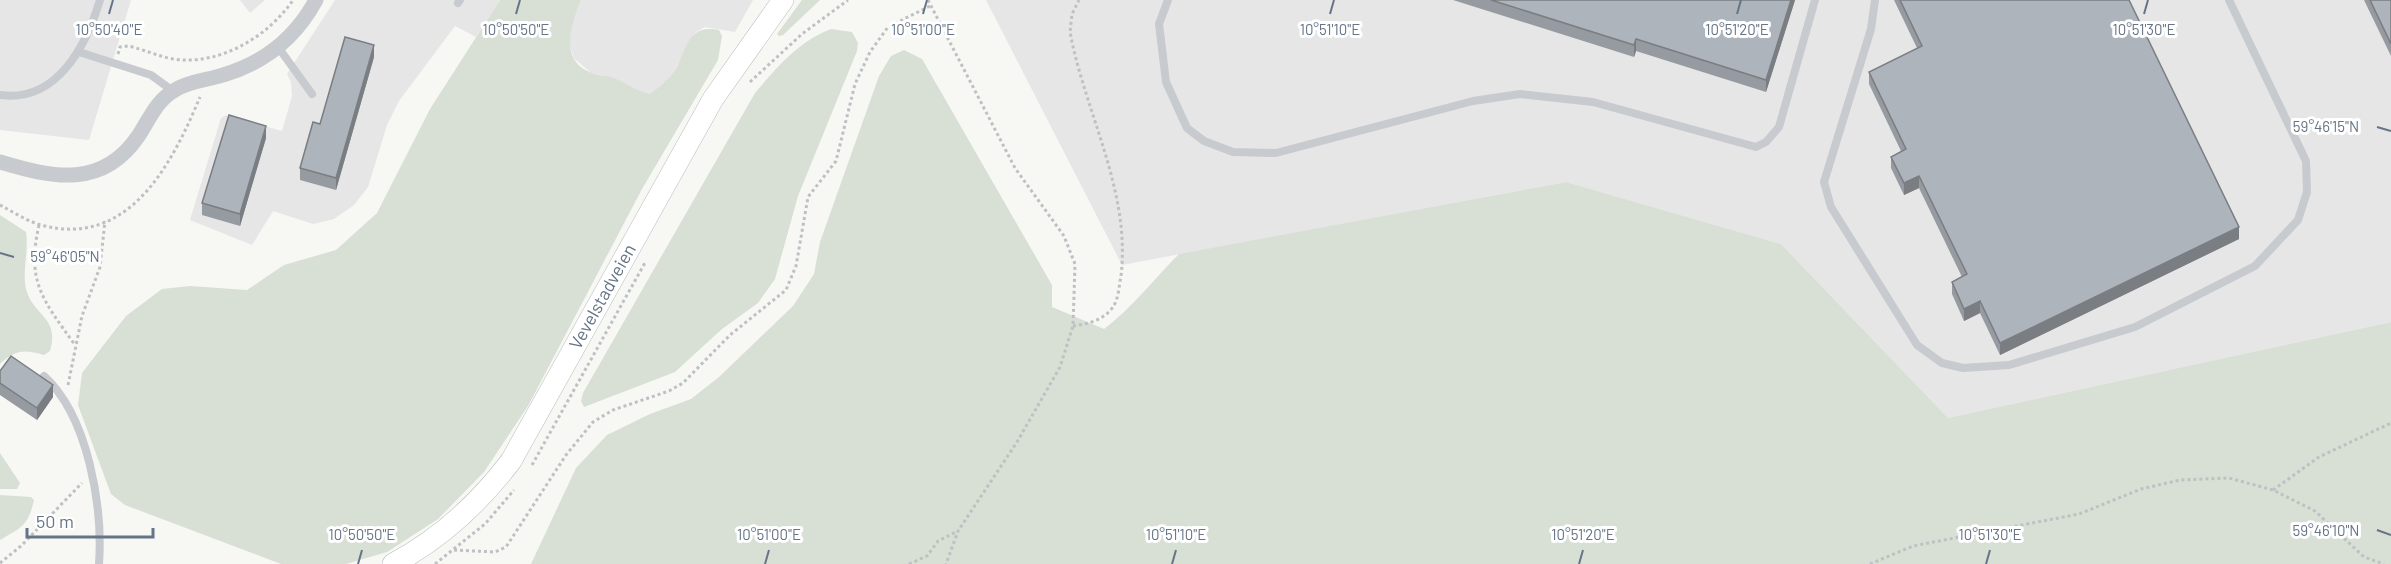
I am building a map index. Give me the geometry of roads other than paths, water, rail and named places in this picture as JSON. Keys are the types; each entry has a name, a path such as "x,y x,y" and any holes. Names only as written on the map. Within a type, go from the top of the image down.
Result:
{"main road":[{"name":"Vevelstadveien","path":"393,564 430,541 467,510 510,461 542,409 713,99 783,0"}],"street":[{"path":"0,162 56,176 70,177 100,169 112,162 132,144 156,107 173,91 254,64 278,47 302,22 316,0"}],"lane":[{"path":"0,95 12,97 31,94 55,81 79,52 100,0"},
{"path":"1168,0 1159,24 1166,82 1187,128 1204,141 1233,152 1276,153 1473,101 1520,94 1593,102 1756,147 1766,142 1779,127 1815,0"},
{"path":"1875,0 1871,29 1824,182 1831,207 1917,345 1942,363 1963,368 2008,365 2135,327 2255,266 2298,220 2307,192 2306,161 2229,0"},
{"path":"278,47 312,94"},
{"path":"79,52 150,75 173,91"},
{"path":"44,376 65,397 73,414 91,475 99,525 99,564"}]}
